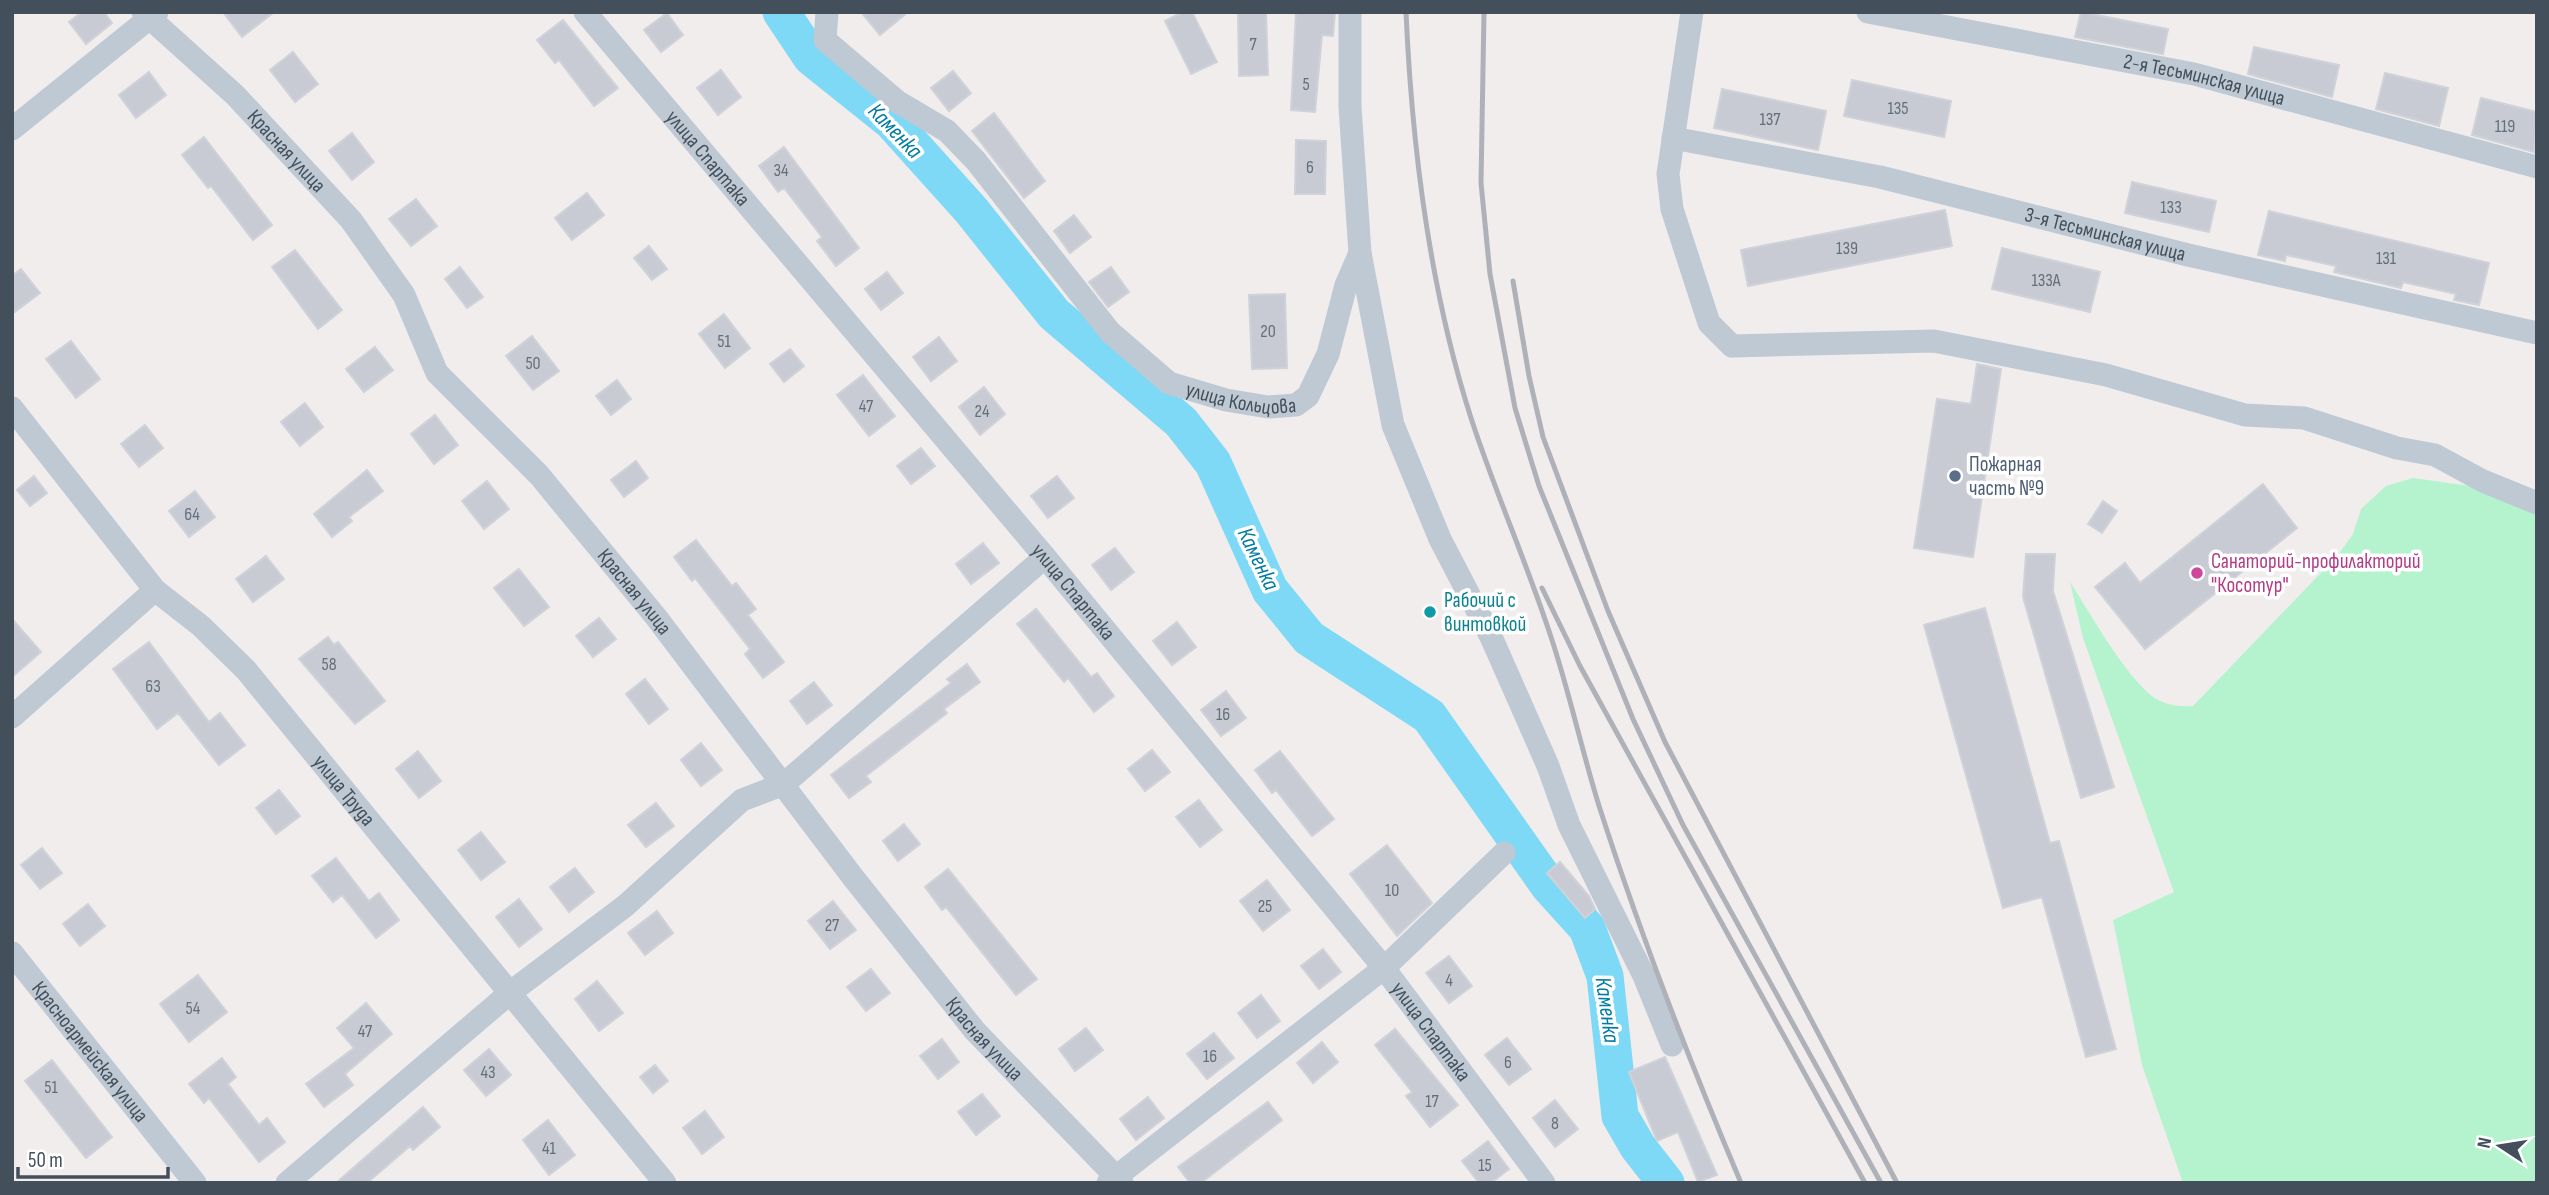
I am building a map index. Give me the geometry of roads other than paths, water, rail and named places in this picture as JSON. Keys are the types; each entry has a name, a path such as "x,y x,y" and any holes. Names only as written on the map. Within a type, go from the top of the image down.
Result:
{"street":[{"name":"улица Спартака","path":"585,12 1045,556 1384,968 1545,1183"},
{"name":"улица Кольцова","path":"827,12 825,40 898,102 947,131 976,161 1110,332 1169,383 1226,400 1268,407 1296,405 1308,396 1328,354 1346,285 1360,253 1350,107 1350,12"},
{"path":"1692,12 1668,174 1671,209 1709,323 1732,346 1934,341 2106,375 2245,415 2304,418 2397,448 2435,455 2483,481 2537,503"},
{"name":"2-я Тесьминская улица","path":"1868,12 2194,74 2537,167"},
{"path":"12,129 150,14"},
{"name":"Красная улица","path":"150,14 235,95 351,220 404,295 437,373 539,475 656,617 910,952 975,1031 1115,1180"},
{"name":"3-я Тесьминская улица","path":"1673,138 1880,177 2188,255 2537,333"},
{"path":"1360,253 1393,425 1440,539 1492,639 1569,825 1644,976 1672,1045"},
{"name":"улица Труда","path":"12,408 155,590 201,626 246,670 666,1183"},
{"path":"287,1183 511,992 625,906 742,800 784,784 1045,556"},
{"path":"12,717 155,590"},
{"path":"1115,1180 1384,968 1504,853"},
{"name":"Красноармейская улица","path":"12,953 195,1183"}],"waterway":[{"name":"Каменка","path":"781,12 811,57 891,121 971,210 1054,314 1181,422 1213,463 1270,590 1309,638 1429,716 1549,886 1587,928 1605,976 1620,1116 1638,1147 1666,1183"}],"railway":[{"path":"1406,12 1413,115 1425,217 1456,369 1480,446 1551,637 1600,809 1632,904 1684,1044 1741,1183"},
{"path":"1484,12 1481,183 1490,274 1515,408 1539,486 1633,719 1683,825 1881,1183"},
{"path":"1513,281 1529,376 1543,437 1608,611 1665,742 1897,1183"},
{"path":"1542,588 1580,666 1865,1183"}],"place":[{"name":"Пожарная часть №9","path":"1955,476"},
{"name":"Санаторий-профилакторий \"Косотур\"","path":"2197,573"},
{"name":"Рабочий с винтовкой","path":"1430,612"}]}
